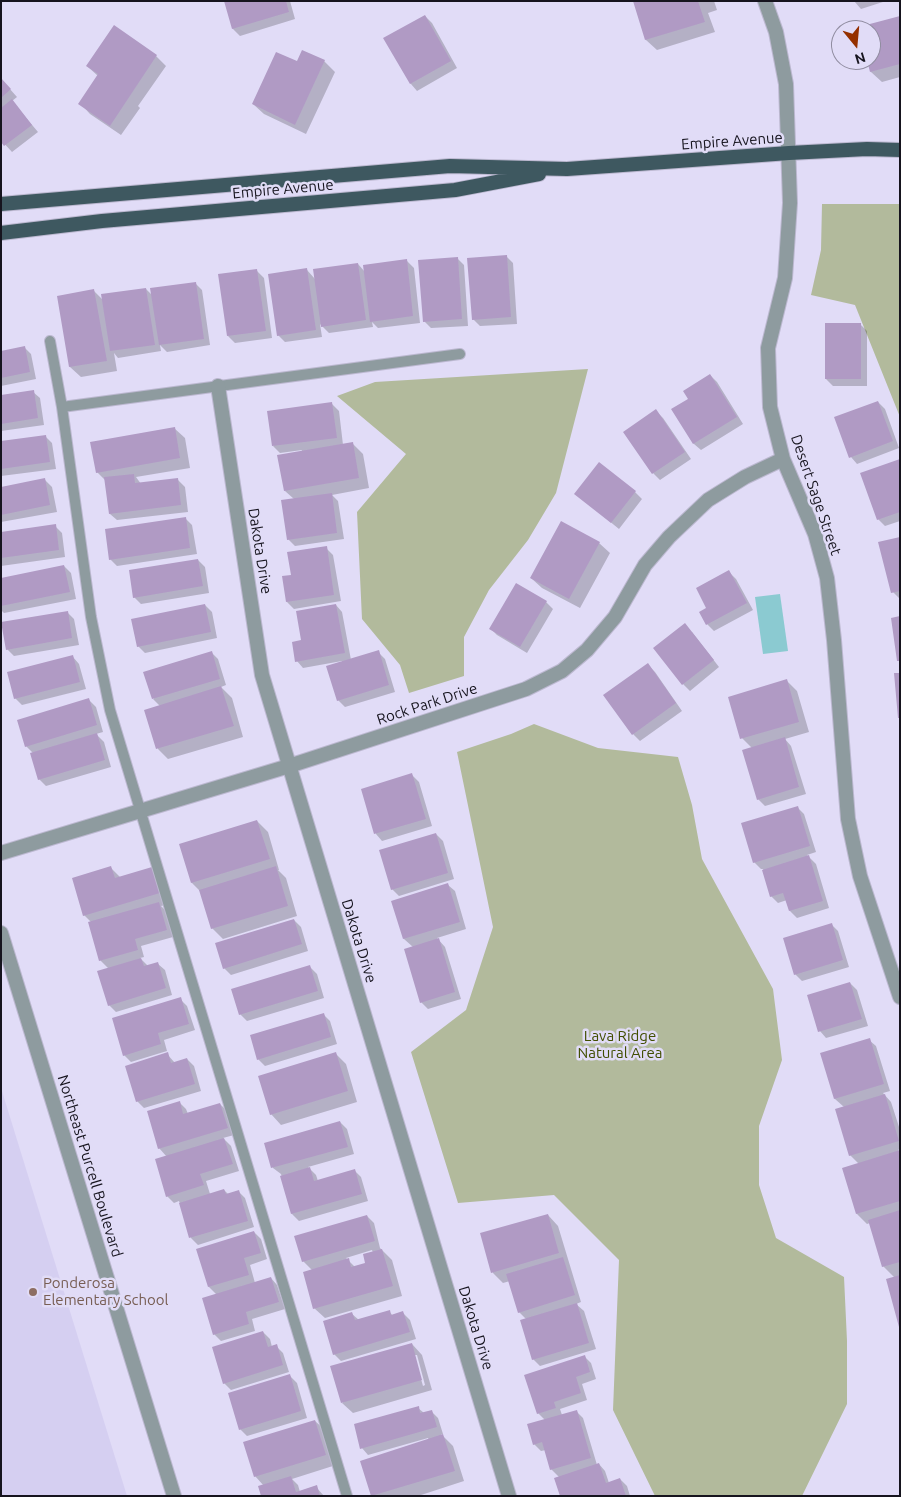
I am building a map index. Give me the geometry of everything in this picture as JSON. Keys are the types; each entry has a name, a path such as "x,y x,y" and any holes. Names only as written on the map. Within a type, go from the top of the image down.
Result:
{"highway":[{"name":"Empire Avenue","path":"1,204 450,166 567,169 789,153 900,150"},
{"name":"Empire Avenue","path":"1,233 102,221 455,190 567,169"}],"street":[{"name":"Desert Sage Street","path":"764,1 776,32 786,84 790,211 785,278 768,348 770,407 783,459 815,534 827,578 834,640 848,819 860,876 900,997"},
{"name":"Dakota Drive","path":"218,386 262,674 509,1496"},
{"name":"Rock Park Drive","path":"1,853 289,766 526,689 562,672 587,650 615,617 645,565 669,537 708,500 745,478 783,459"},
{"name":"Northeast Purcell Boulevard","path":"1,932 174,1496"}],"lane":[{"path":"50,341 62,407 92,617 110,710 347,1496"},
{"path":"62,407 460,354"}],"shaded area":[{"path":"780,594 788,651 763,654 755,597"},
{"name":"Ponderosa Elementary School","path":"1,1088 127,1496 1,1496"}],"green space":[{"path":"822,204 900,204 900,417 855,305 811,295 821,250"},
{"path":"588,369 556,493 528,540 489,590 464,637 464,676 409,693 400,665 362,619 357,512 406,454 337,396 375,382"},
{"name":"Lava Ridge Natural Area","path":"534,724 598,748 678,757 692,805 702,859 773,989 782,1060 759,1126 759,1185 776,1238 844,1277 847,1404 802,1496 655,1496 613,1410 619,1260 554,1195 458,1203 411,1052 466,1010 493,927 457,752 511,734"}],"building":[{"path":"224,1 286,1 289,12 232,29"},
{"path":"633,1 698,1 705,22 645,40"},
{"path":"425,15 451,61 410,84 383,38"},
{"path":"900,16 900,64 881,69 881,21"},
{"path":"114,25 157,55 110,126 78,104 98,74 86,66"},
{"path":"302,50 325,60 295,125 252,104 276,52 297,61"},
{"path":"1,78 11,89 1,98"},
{"path":"12,99 32,125 4,146 1,142 1,108"},
{"path":"507,255 511,317 472,320 467,258"},
{"path":"458,257 462,319 423,322 418,260"},
{"path":"407,259 413,316 370,322 363,265"},
{"path":"358,263 366,320 321,327 313,269"},
{"path":"307,268 316,330 277,336 268,274"},
{"path":"257,269 266,331 227,336 218,274"},
{"path":"196,282 204,339 159,345 150,288"},
{"path":"146,288 155,345 110,351 101,294"},
{"path":"94,289 107,361 69,367 57,296"},
{"path":"825,323 861,323 861,379 825,379"},
{"path":"25,346 30,372 1,378 1,351"},
{"path":"710,374 737,417 693,444 671,409 688,399 683,391"},
{"path":"34,390 38,418 1,424 1,395"},
{"path":"878,401 893,441 849,458 834,417"},
{"path":"332,402 337,438 272,446 267,411"},
{"path":"656,409 685,452 652,474 623,432"},
{"path":"175,427 180,458 96,473 90,442"},
{"path":"46,435 50,462 1,469 1,441"},
{"path":"353,442 359,478 284,491 277,455"},
{"path":"900,459 900,512 877,520 860,473"},
{"path":"599,462 636,491 611,523 574,494"},
{"path":"134,474 135,483 178,478 181,505 109,514 104,477"},
{"path":"45,478 50,505 1,515 1,487"},
{"path":"332,493 337,533 287,540 281,500"},
{"path":"186,517 190,548 109,560 105,529"},
{"path":"561,521 600,542 569,599 530,578"},
{"path":"56,524 59,550 1,558 1,532"},
{"path":"900,537 900,591 891,593 878,542"},
{"path":"327,546 334,595 286,602 282,576 291,575 287,552"},
{"path":"198,559 203,586 133,598 129,570"},
{"path":"64,565 70,592 1,606 1,578"},
{"path":"729,570 747,603 706,625 699,612 706,608 696,588"},
{"path":"516,583 547,601 520,647 489,629"},
{"path":"205,604 211,632 137,647 131,619"},
{"path":"336,604 345,653 295,662 292,642 301,640 296,611"},
{"path":"68,611 72,638 6,650 1,622"},
{"path":"900,616 900,661 897,661 891,618"},
{"path":"685,623 714,660 682,685 653,648"},
{"path":"379,650 389,685 337,701 326,666"},
{"path":"212,651 220,679 152,699 143,672"},
{"path":"73,655 80,682 14,699 7,672"},
{"path":"648,663 676,703 632,735 603,695"},
{"path":"894,673 900,673 900,718 898,718"},
{"path":"787,679 799,722 740,739 728,697"},
{"path":"221,686 234,726 156,749 144,710"},
{"path":"89,698 97,725 25,747 17,720"},
{"path":"97,733 105,760 38,780 30,753"},
{"path":"785,737 799,787 757,800 742,750"},
{"path":"412,773 426,819 374,834 361,789"},
{"path":"798,806 810,846 753,863 741,823"},
{"path":"257,820 270,859 191,883 179,844"},
{"path":"436,833 448,873 391,890 379,850"},
{"path":"809,855 823,901 789,911 783,893 770,897 762,870"},
{"path":"111,866 115,878 152,867 160,893 83,916 72,878"},
{"path":"276,866 288,906 211,929 199,890"},
{"path":"448,883 460,922 403,939 391,901"},
{"path":"159,902 167,930 135,939 138,950 99,961 88,922"},
{"path":"294,919 302,944 223,969 215,943"},
{"path":"832,923 843,960 794,975 783,938"},
{"path":"439,938 455,992 420,1003 404,949"},
{"path":"141,958 144,966 158,962 166,988 108,1006 97,971"},
{"path":"310,965 318,991 239,1015 231,989"},
{"path":"850,982 862,1019 818,1032 807,995"},
{"path":"181,997 189,1024 158,1033 161,1044 123,1056 112,1018"},
{"path":"324,1013 331,1037 257,1060 250,1035"},
{"path":"870,1038 884,1084 834,1099 820,1053"},
{"path":"168,1052 171,1063 187,1058 195,1084 136,1102 125,1066"},
{"path":"336,1052 348,1091 270,1115 258,1076"},
{"path":"885,1094 899,1141 849,1156 835,1109"},
{"path":"180,1101 183,1114 220,1103 228,1128 158,1149 147,1111"},
{"path":"340,1121 348,1147 271,1168 264,1143"},
{"path":"224,1138 233,1164 200,1174 204,1185 166,1197 155,1159"},
{"path":"900,1150 900,1201 856,1214 842,1168"},
{"path":"310,1167 314,1181 355,1169 362,1194 291,1214 280,1176"},
{"path":"224,1189 226,1194 239,1190 248,1221 189,1238 179,1203"},
{"path":"900,1210 900,1262 882,1267 868,1220"},
{"path":"548,1214 559,1253 491,1273 480,1233"},
{"path":"367,1215 375,1241 302,1262 294,1236"},
{"path":"254,1231 261,1253 244,1258 249,1275 208,1287 196,1249"},
{"path":"382,1249 393,1286 313,1309 303,1272 349,1258 351,1267 365,1263 363,1254"},
{"path":"563,1257 575,1295 518,1313 506,1274"},
{"path":"900,1275 900,1327 899,1327 886,1279"},
{"path":"271,1277 279,1302 246,1312 249,1324 213,1335 202,1298"},
{"path":"577,1303 589,1343 532,1360 520,1320"},
{"path":"390,1310 391,1315 403,1311 410,1332 333,1355 323,1321 352,1312 355,1320"},
{"path":"263,1331 268,1347 277,1344 283,1365 223,1384 212,1347"},
{"path":"412,1343 422,1380 341,1403 330,1366"},
{"path":"585,1355 590,1372 576,1377 581,1393 554,1402 556,1408 537,1414 524,1375"},
{"path":"290,1374 301,1411 239,1430 228,1393"},
{"path":"419,1406 420,1413 432,1410 437,1427 360,1449 354,1424"},
{"path":"577,1410 591,1458 550,1470 542,1442 533,1445 527,1424"},
{"path":"315,1420 326,1455 254,1477 243,1442"},
{"path":"443,1434 455,1471 371,1496 360,1461"},
{"path":"599,1463 606,1483 620,1478 626,1496 560,1496 554,1478"},
{"path":"291,1476 296,1492 317,1485 320,1496 261,1496 258,1486"}],"place":[{"name":"Ponderosa Elementary School","path":"33,1292"}]}
